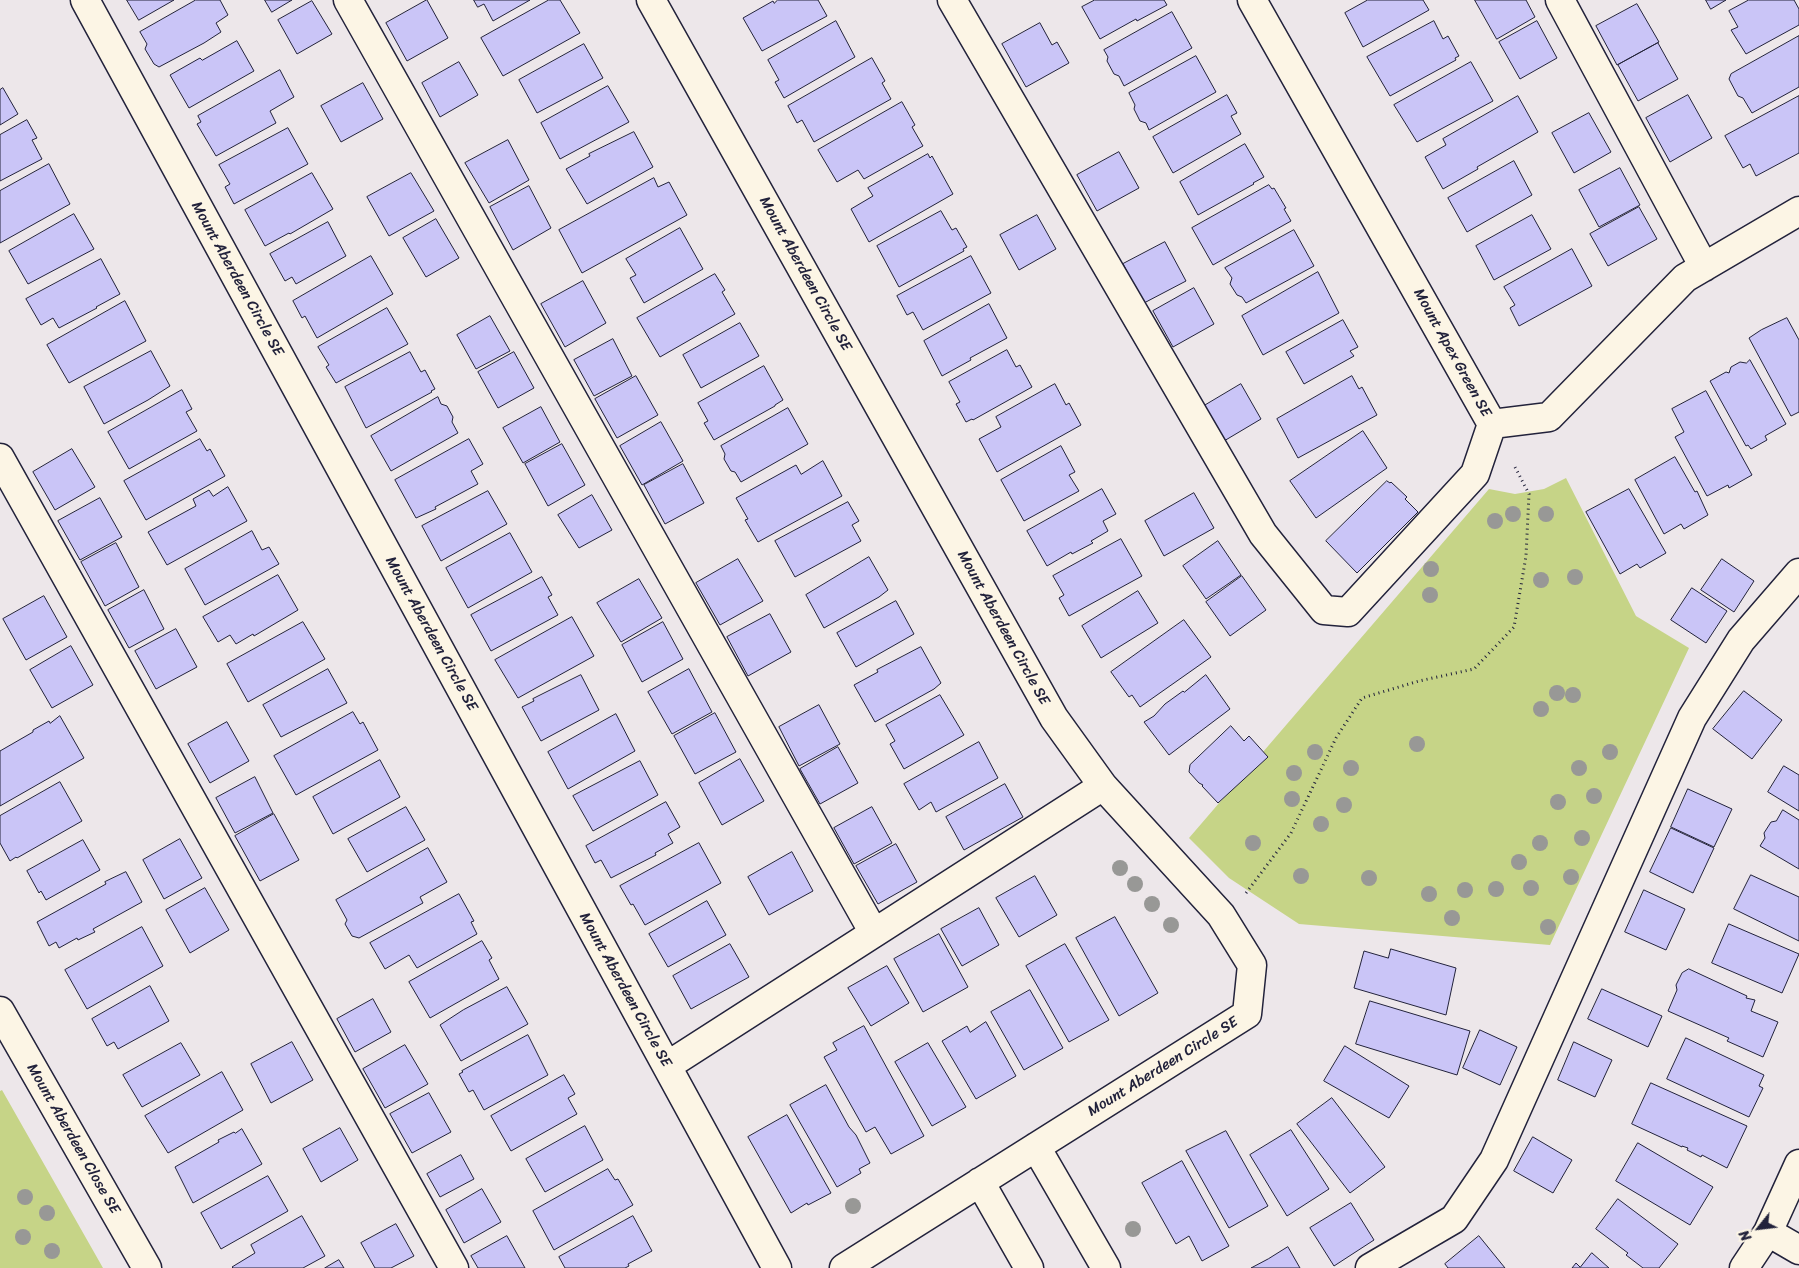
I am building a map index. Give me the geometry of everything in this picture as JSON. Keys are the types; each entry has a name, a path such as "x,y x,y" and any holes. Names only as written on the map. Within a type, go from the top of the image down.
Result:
{"street":[{"name":"Mount Aberdeen Circle SE","path":"86,0 778,1268"},
{"path":"348,0 874,933"},
{"name":"Mount Aberdeen Circle SE","path":"651,0 1054,718 1102,786 1221,915 1252,965 1247,1014 844,1268"},
{"path":"952,0 1263,534 1324,610 1348,612 1475,474 1492,424"},
{"name":"Mount Apex Green SE","path":"1252,0 1492,424 1549,417 1685,278 1799,211"},
{"path":"1560,0 1704,267"},
{"path":"0,458 454,1268"},
{"path":"1370,1268 1454,1219 1494,1160 1692,718 1741,640 1799,574"},
{"path":"667,1066 1102,786"},
{"name":"Mount Aberdeen Close SE","path":"0,1011 147,1268"},
{"path":"1036,1147 1106,1268"},
{"path":"1744,1268 1768,1232 1799,1164"},
{"path":"980,1182 1029,1268"},
{"path":"1768,1232 1799,1250"}],"path":[{"path":"1221,915 1248,890 1292,833 1336,738 1362,698 1419,681 1474,669 1514,627 1526,556 1529,494 1492,424"}],"green space":[{"path":"1566,478 1636,616 1689,648 1550,945 1299,924 1229,878 1189,838 1489,489 1515,494 1544,489"},
{"path":"2,1090 103,1268 0,1268 0,1091"}],"building":[{"path":"127,0 174,0 139,20"},
{"path":"196,0 220,0 228,15 216,23 221,32 159,67 154,64 145,49 147,44 140,32"},
{"path":"265,0 292,0 272,12"},
{"path":"427,0 448,38 407,61 386,23"},
{"path":"474,0 530,0 493,21 484,4 478,7"},
{"path":"549,0 560,0 580,33 503,76 481,38"},
{"path":"778,0 818,0 827,16 762,51 743,18"},
{"path":"1095,0 1164,0 1167,5 1137,21 1136,19 1100,39 1082,7"},
{"path":"1368,0 1423,0 1429,10 1363,47 1345,13"},
{"path":"1475,0 1526,0 1535,17 1497,39"},
{"path":"1706,0 1726,0 1711,9"},
{"path":"1749,0 1794,0 1799,9 1799,25 1746,54 1731,30 1738,27 1729,11"},
{"path":"312,1 332,34 297,54 278,20"},
{"path":"1637,4 1659,42 1617,65 1596,26"},
{"path":"1172,12 1192,48 1124,86 1119,76 1114,74 1104,50"},
{"path":"836,21 855,57 784,98 775,82 779,80 768,60"},
{"path":"1434,21 1443,39 1448,36 1459,56 1455,58 1456,60 1390,96 1367,57"},
{"path":"1537,21 1557,58 1520,79 1499,42"},
{"path":"1040,23 1052,45 1057,42 1069,63 1026,87 1002,44"},
{"path":"1799,36 1799,87 1752,113 1743,98 1738,96 1729,79 1731,74"},
{"path":"237,41 254,71 189,108 170,75 200,58 202,60"},
{"path":"1658,43 1678,79 1638,101 1618,65"},
{"path":"584,44 603,78 537,113 519,80"},
{"path":"1196,56 1216,92 1149,130 1146,123 1140,121 1129,93"},
{"path":"872,58 885,81 882,83 891,99 814,142 802,120 797,123 788,106"},
{"path":"459,62 478,95 440,117 422,83"},
{"path":"1471,62 1493,101 1417,142 1394,105"},
{"path":"280,70 294,97 270,111 276,123 216,156 197,124 201,122 198,116"},
{"path":"363,83 383,119 341,142 321,106"},
{"path":"608,86 629,122 560,159 541,123"},
{"path":"3,88 18,114 0,125 0,90"},
{"path":"1227,95 1237,113 1231,116 1241,134 1173,173 1153,137"},
{"path":"1688,95 1712,138 1670,162 1646,118"},
{"path":"1518,96 1538,132 1443,189 1425,157 1446,145 1443,139"},
{"path":"1799,96 1799,153 1756,176 1750,164 1743,168 1725,136"},
{"path":"902,102 915,125 912,127 923,146 864,179 858,170 837,182 818,150"},
{"path":"1589,113 1611,152 1574,173 1552,133"},
{"path":"27,120 37,138 32,140 42,159 0,181 0,135"},
{"path":"288,128 308,164 234,204 225,187 230,184 219,165"},
{"path":"634,132 653,167 587,204 566,169 590,156 589,154"},
{"path":"508,140 529,180 489,203 465,163"},
{"path":"1245,144 1264,177 1198,215 1180,182"},
{"path":"1119,152 1139,188 1097,211 1077,175"},
{"path":"928,154 930,158 932,156 953,194 869,242 851,209 873,196 868,188"},
{"path":"1514,161 1532,195 1467,232 1448,198"},
{"path":"49,164 70,204 0,243 0,191"},
{"path":"1620,168 1640,205 1599,227 1579,190"},
{"path":"312,173 333,209 265,246 245,210"},
{"path":"411,173 434,211 389,236 367,197"},
{"path":"654,178 658,187 669,182 687,215 582,273 559,230"},
{"path":"1269,185 1272,189 1274,188 1286,208 1284,209 1291,221 1213,265 1192,228"},
{"path":"529,186 551,228 513,250 490,207"},
{"path":"1639,207 1657,239 1608,266 1590,234"},
{"path":"941,211 952,230 956,228 967,247 963,249 964,251 899,287 877,246"},
{"path":"74,214 94,249 28,284 9,251"},
{"path":"1037,215 1056,249 1019,270 1000,235"},
{"path":"1532,215 1551,249 1494,280 1476,246"},
{"path":"436,219 459,258 426,277 403,238"},
{"path":"328,222 346,256 296,284 292,277 285,281 270,254"},
{"path":"680,228 703,269 644,303 630,278 636,275 626,259"},
{"path":"1294,230 1314,266 1246,303 1242,297 1237,295 1230,284 1232,278 1225,268"},
{"path":"1165,242 1186,281 1144,303 1123,264"},
{"path":"1572,249 1592,286 1519,326 1510,308 1515,305 1504,287"},
{"path":"371,256 393,294 317,338 305,316 302,318 293,301"},
{"path":"971,256 991,293 923,330 913,312 907,315 897,296"},
{"path":"101,259 120,294 59,328 53,318 41,325 26,299"},
{"path":"1318,272 1339,313 1263,355 1242,316"},
{"path":"715,274 725,290 722,292 735,314 660,357 637,318"},
{"path":"583,281 606,323 565,347 541,304"},
{"path":"1194,288 1214,324 1173,347 1153,311"},
{"path":"125,301 146,341 69,383 47,345"},
{"path":"989,304 1007,338 942,376 924,341"},
{"path":"387,308 408,344 336,383 326,367 329,365 318,347"},
{"path":"490,316 510,351 476,369 457,335"},
{"path":"1787,318 1799,340 1799,412 1791,416 1749,338"},
{"path":"1343,320 1358,347 1350,351 1354,356 1304,384 1286,352"},
{"path":"740,323 759,356 701,388 683,355"},
{"path":"613,339 632,376 594,396 574,360"},
{"path":"1007,350 1016,367 1020,365 1032,387 973,420 966,422 956,404 960,402 949,382"},
{"path":"151,351 170,386 104,424 84,387"},
{"path":"410,352 421,372 425,370 435,389 366,428 345,387"},
{"path":"514,352 534,388 498,408 478,372"},
{"path":"1750,360 1786,424 1765,436 1767,440 1751,449 1748,445 1746,446 1710,381 1726,372 1729,373 1731,367 1740,362 1746,363"},
{"path":"764,366 783,400 714,440 704,423 708,421 698,403"},
{"path":"636,376 658,415 617,438 595,399"},
{"path":"1352,376 1359,389 1362,387 1377,415 1298,458 1277,419"},
{"path":"1055,384 1066,405 1069,403 1081,425 997,472 979,439 1001,427 996,417"},
{"path":"1241,384 1261,419 1224,441 1204,406"},
{"path":"182,390 192,409 186,412 197,431 129,469 108,432"},
{"path":"1706,391 1752,475 1729,488 1728,485 1707,496 1675,437 1684,432 1672,409"},
{"path":"438,397 441,404 447,406 458,433 391,471 371,436"},
{"path":"541,407 560,442 523,463 503,428"},
{"path":"788,408 808,444 741,482 735,472 731,471 724,459 725,454 721,446"},
{"path":"661,422 683,461 642,485 620,446"},
{"path":"1363,431 1387,468 1316,518 1290,481"},
{"path":"200,439 207,451 210,449 225,476 146,520 124,481"},
{"path":"469,439 483,464 471,471 478,484 435,507 436,509 416,518 395,480"},
{"path":"562,444 585,485 548,506 525,464"},
{"path":"1061,446 1075,472 1069,475 1079,491 1024,521 1001,480"},
{"path":"72,449 95,487 55,510 33,472"},
{"path":"1675,457 1695,492 1697,491 1708,515 1684,529 1681,524 1664,534 1635,480"},
{"path":"823,461 842,496 758,542 745,520 748,519 736,498 796,465 801,474"},
{"path":"683,464 704,503 665,524 644,485"},
{"path":"1387,481 1391,482 1407,497 1405,499 1418,512 1357,573 1326,541"},
{"path":"228,487 247,521 167,565 148,532 196,506 193,499 209,490 213,496"},
{"path":"1102,489 1116,514 1103,521 1108,531 1091,541 1093,543 1072,554 1071,552 1047,566 1027,531"},
{"path":"1629,489 1666,553 1640,568 1637,564 1620,574 1586,512"},
{"path":"488,491 507,524 441,561 422,526"},
{"path":"1194,493 1214,528 1164,556 1145,521"},
{"path":"592,495 612,530 579,548 558,515"},
{"path":"100,498 122,537 80,560 58,521"},
{"path":"848,502 859,521 852,525 861,541 795,577 775,541"},
{"path":"252,531 262,550 269,547 279,564 205,605 185,569"},
{"path":"510,533 532,572 468,608 446,568"},
{"path":"1121,539 1142,576 1069,616 1059,598 1064,595 1053,576"},
{"path":"1218,541 1241,575 1206,599 1183,566"},
{"path":"116,543 139,587 105,606 81,562"},
{"path":"869,557 888,590 824,628 806,595"},
{"path":"738,559 763,601 720,625 696,583"},
{"path":"1722,559 1754,581 1734,612 1701,590"},
{"path":"278,575 298,610 254,636 253,634 236,644 230,635 218,642 203,617"},
{"path":"1242,576 1266,610 1230,636 1206,602"},
{"path":"542,577 552,595 548,597 558,615 491,651 471,615"},
{"path":"639,579 662,618 621,642 597,603"},
{"path":"1692,588 1727,611 1706,643 1671,620"},
{"path":"144,590 164,629 129,648 108,610"},
{"path":"1138,591 1158,623 1101,658 1082,626"},
{"path":"44,596 67,637 26,660 3,619"},
{"path":"896,601 914,634 856,667 837,633"},
{"path":"770,614 791,652 748,676 727,637"},
{"path":"572,617 594,656 518,698 495,660"},
{"path":"1184,620 1211,657 1140,707 1132,695 1129,697 1111,672"},
{"path":"303,622 325,659 248,702 227,664"},
{"path":"663,622 683,659 642,682 622,645"},
{"path":"176,629 197,667 156,689 135,651"},
{"path":"71,646 93,685 52,708 30,670"},
{"path":"921,647 941,683 934,689 875,722 854,685 878,672 877,670"},
{"path":"328,669 347,703 281,737 263,705"},
{"path":"689,669 712,712 672,734 648,692"},
{"path":"581,675 599,710 541,741 522,707 534,701 533,699"},
{"path":"1206,675 1230,709 1169,755 1144,722 1154,716 1165,704"},
{"path":"1744,691 1782,720 1752,759 1713,729"},
{"path":"940,695 964,735 904,769 890,744 895,741 886,725"},
{"path":"819,705 840,744 799,766 779,727"},
{"path":"353,712 360,724 363,722 378,750 296,795 274,756"},
{"path":"715,713 736,752 695,774 674,736"},
{"path":"616,714 635,751 568,789 548,752"},
{"path":"60,716 84,758 0,806 0,751 33,732 33,730 49,721 50,723"},
{"path":"227,722 249,761 210,783 188,744"},
{"path":"1231,726 1244,741 1249,736 1268,757 1218,803 1189,772 1190,765"},
{"path":"979,742 998,778 936,812 931,802 919,810 904,784"},
{"path":"838,747 858,783 820,804 800,769"},
{"path":"740,759 764,801 722,825 699,783"},
{"path":"380,760 400,797 333,834 313,797"},
{"path":"640,761 658,795 593,831 573,796"},
{"path":"1784,766 1799,775 1799,811 1768,792"},
{"path":"255,777 273,813 235,833 216,798"},
{"path":"60,782 82,821 10,861 0,843 0,816"},
{"path":"1005,784 1023,817 964,850 946,817"},
{"path":"1688,789 1732,809 1714,847 1671,827"},
{"path":"666,802 680,827 668,834 673,843 655,853 656,855 611,878 601,860 595,863 586,846"},
{"path":"406,807 425,840 367,872 348,839"},
{"path":"872,807 892,843 854,864 834,828"},
{"path":"1783,810 1799,820 1799,869 1760,846 1765,838 1764,833 1771,822 1776,821"},
{"path":"274,814 299,860 260,881 235,836"},
{"path":"1671,828 1714,848 1693,893 1650,872"},
{"path":"180,839 202,878 164,899 143,860"},
{"path":"83,840 100,870 46,900 41,891 39,893 27,871"},
{"path":"699,843 721,883 645,925 620,886"},
{"path":"896,844 917,882 878,904 856,866"},
{"path":"428,848 447,882 420,897 423,903 359,938 352,936 345,924 347,920 336,900"},
{"path":"792,852 813,891 769,915 748,877"},
{"path":"126,872 142,902 93,929 95,932 78,940 77,938 59,948 56,942 49,946 37,922 106,884 105,882"},
{"path":"1751,875 1799,897 1799,941 1734,909"},
{"path":"1035,876 1057,915 1019,937 996,898"},
{"path":"205,888 229,930 190,953 166,910"},
{"path":"1644,890 1685,909 1666,950 1625,932"},
{"path":"459,894 474,921 471,922 477,934 417,968 409,955 385,969 370,943"},
{"path":"707,901 726,935 668,967 649,934"},
{"path":"979,908 999,945 962,966 941,929"},
{"path":"1115,917 1158,993 1119,1016 1076,938"},
{"path":"1729,924 1799,954 1782,993 1712,963"},
{"path":"142,927 163,966 87,1009 65,970"},
{"path":"939,934 968,987 923,1012 894,959"},
{"path":"482,941 492,958 489,960 499,979 430,1018 409,982"},
{"path":"730,944 749,977 691,1009 673,976"},
{"path":"1065,944 1109,1020 1069,1042 1026,966"},
{"path":"1391,949 1456,968 1446,1015 1354,988 1364,951 1388,958"},
{"path":"887,966 909,1003 871,1026 848,988"},
{"path":"1689,969 1747,996 1746,998 1755,1000 1751,1011 1778,1022 1763,1057 1727,1041 1729,1038 1668,1011 1682,973"},
{"path":"150,986 169,1021 118,1049 114,1042 107,1046 92,1019"},
{"path":"507,987 528,1024 461,1061 440,1025 463,1010"},
{"path":"1602,989 1662,1016 1648,1047 1588,1019"},
{"path":"1030,990 1063,1048 1024,1070 991,1012"},
{"path":"373,999 391,1032 355,1052 337,1019"},
{"path":"1370,1001 1470,1031 1457,1075 1356,1044"},
{"path":"986,1022 1016,1076 976,1099 942,1041 967,1026 970,1032"},
{"path":"864,1026 924,1136 891,1154 875,1127 866,1132 824,1057 837,1050 833,1043"},
{"path":"1480,1030 1517,1047 1500,1085 1463,1068"},
{"path":"528,1035 548,1075 484,1110 473,1090 469,1092 459,1074"},
{"path":"1686,1038 1764,1075 1759,1086 1763,1088 1749,1117 1667,1079"},
{"path":"292,1042 313,1080 271,1103 251,1064"},
{"path":"1574,1042 1612,1060 1595,1097 1558,1080"},
{"path":"181,1043 200,1075 142,1107 123,1075"},
{"path":"928,1043 966,1107 932,1126 895,1062"},
{"path":"405,1045 428,1084 385,1108 363,1069"},
{"path":"1345,1046 1409,1086 1389,1118 1324,1081"},
{"path":"222,1072 243,1110 168,1153 145,1116"},
{"path":"564,1075 575,1094 568,1098 577,1114 511,1151 491,1116"},
{"path":"1651,1083 1747,1126 1727,1168 1702,1155 1701,1157 1687,1150 1688,1148 1632,1124"},
{"path":"826,1085 849,1127 856,1135 870,1163 859,1169 861,1173 837,1187 790,1105"},
{"path":"429,1093 451,1132 412,1153 390,1114"},
{"path":"1332,1098 1385,1167 1350,1193 1297,1124"},
{"path":"787,1115 831,1193 808,1205 807,1203 791,1213 748,1137"},
{"path":"585,1126 603,1160 545,1192 526,1159"},
{"path":"340,1128 358,1160 321,1182 303,1149"},
{"path":"242,1129 262,1164 193,1203 175,1167 219,1142 218,1140"},
{"path":"1291,1130 1329,1189 1287,1216 1250,1155"},
{"path":"1226,1131 1268,1206 1229,1228 1186,1151"},
{"path":"1533,1137 1572,1160 1553,1193 1514,1171"},
{"path":"1638,1143 1713,1187 1690,1225 1616,1181"},
{"path":"461,1155 474,1179 440,1197 427,1174"},
{"path":"1182,1161 1229,1246 1202,1261 1189,1236 1176,1244 1142,1183"},
{"path":"608,1169 615,1180 618,1179 633,1205 554,1250 533,1211"},
{"path":"268,1176 288,1211 221,1249 201,1213"},
{"path":"482,1189 501,1222 464,1243 446,1210"},
{"path":"1618,1199 1678,1244 1659,1268 1643,1268 1626,1255 1628,1253 1596,1229"},
{"path":"1351,1203 1374,1240 1334,1266 1310,1228"},
{"path":"302,1216 325,1256 303,1268 232,1267 255,1253 251,1245"},
{"path":"633,1216 652,1251 628,1264 629,1266 625,1268 565,1268 559,1257"},
{"path":"396,1224 414,1256 391,1268 375,1268 361,1243"},
{"path":"507,1236 525,1268 478,1268 471,1256"},
{"path":"1479,1236 1505,1268 1448,1268 1445,1264"},
{"path":"1288,1247 1300,1268 1251,1268 1268,1259"},
{"path":"1592,1253 1609,1268 1572,1268 1576,1263 1580,1267"},
{"path":"339,1260 344,1268 325,1268"}]}
